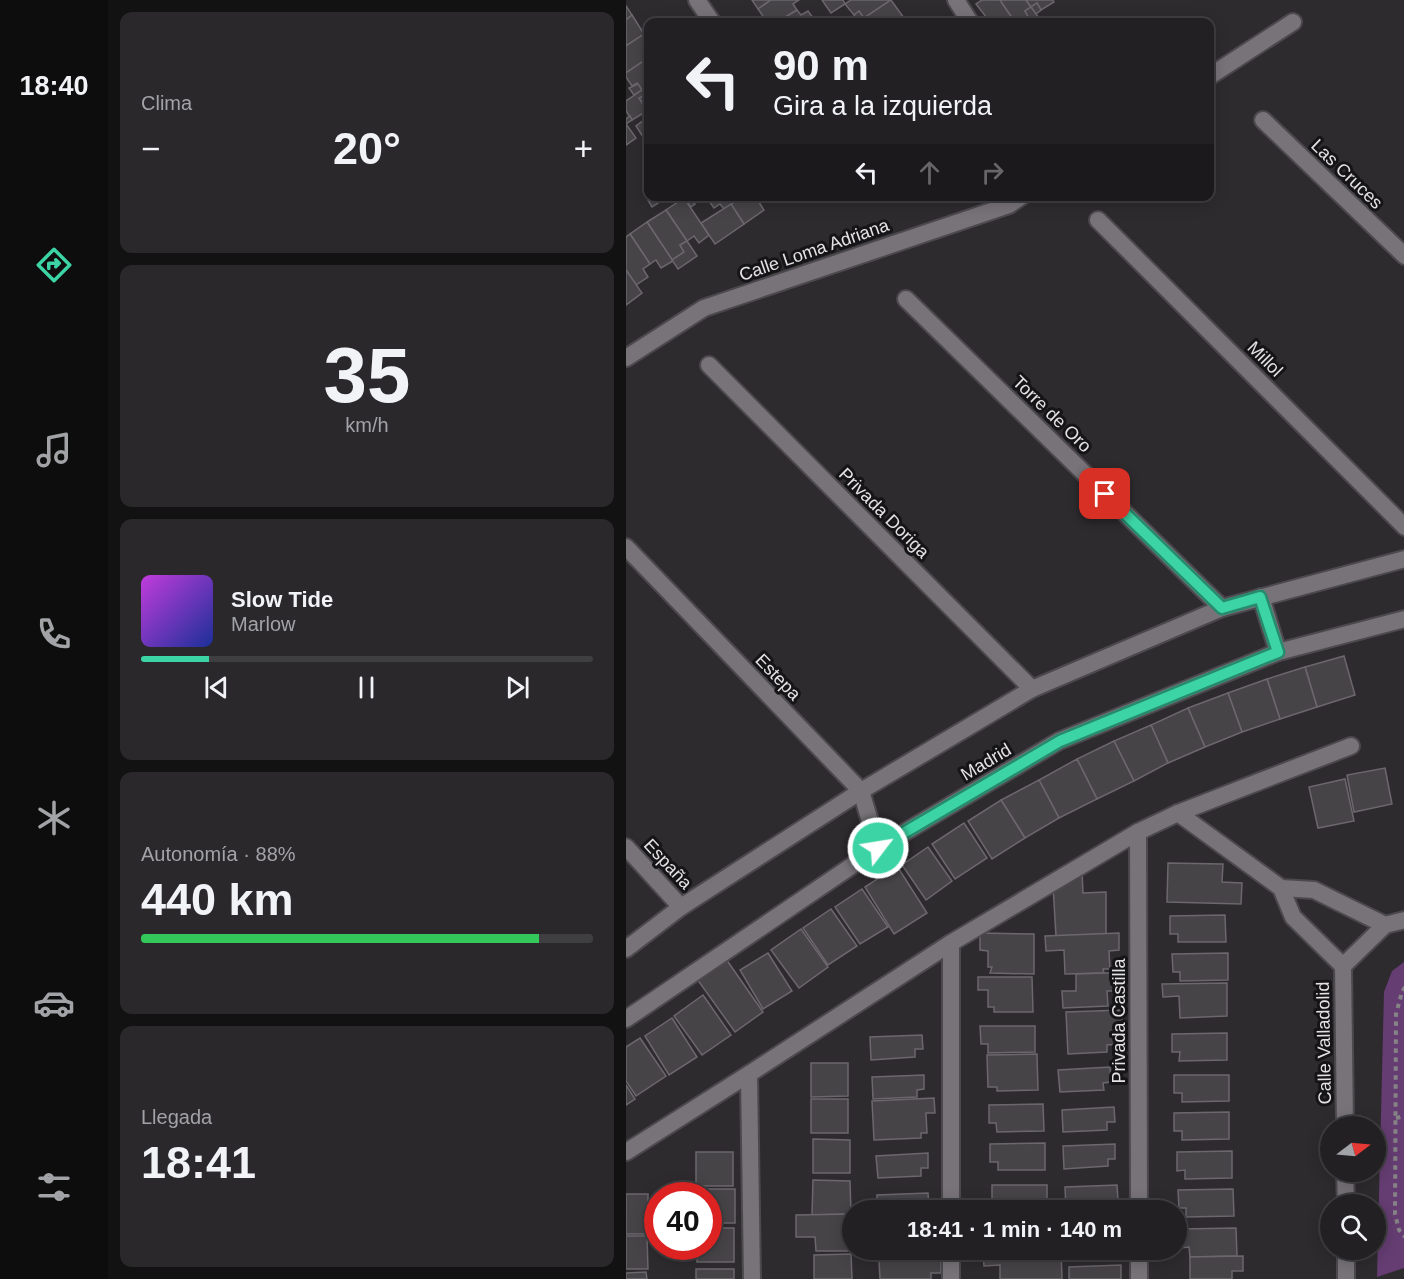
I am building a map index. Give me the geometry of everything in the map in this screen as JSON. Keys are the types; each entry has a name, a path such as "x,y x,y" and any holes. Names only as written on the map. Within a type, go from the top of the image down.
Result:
{"street":[{"path":"697,0 709,18"},
{"path":"956,0 967,18"},
{"path":"1214,73 1293,22"},
{"name":"Las Cruces","path":"1263,120 1404,256"},
{"name":"Calle Loma Adriana","path":"626,358 704,308 1009,205 1015,201"},
{"name":"Millol","path":"1098,220 1404,527"},
{"name":"Torre de Oro","path":"906,299 1222,608"},
{"name":"Privada Doriga","path":"709,365 1032,689"},
{"name":"Estepa","path":"626,547 861,791 878,848"},
{"path":"626,949 681,907 861,791 1032,689 1222,608 1404,559"},
{"path":"1260,597 1278,652"},
{"name":"Madrid","path":"626,1019 878,848 1060,741 1278,652 1404,619"},
{"path":"626,1152 951,943 1138,832 1178,813 1351,746"},
{"path":"1178,813 1281,888 1314,890 1385,925"},
{"name":"Privada Castilla","path":"1138,832 1139,1200"},
{"name":"España","path":"626,848 681,907"},
{"path":"1281,888 1292,917 1343,966"},
{"name":"Calle Valladolid","path":"1345,1116 1343,966 1385,925 1404,920"},
{"path":"951,943 951,1200"},
{"path":"749,1074 752,1279"},
{"path":"951,1260 951,1279"},
{"path":"1139,1260 1139,1279"},
{"path":"1346,1260 1346,1279"}],"path":[{"path":"1404,987 1396,1014 1395,1214 1399,1230 1404,1237"},
{"path":"1396,1118 1404,1116"}],"shaded area":[{"path":"1404,962 1404,1268 1377,1277 1377,1260 1386,1260 1386,1194 1379,1194 1379,1182 1386,1182 1386,1116 1381,1116 1384,992 1392,971"}],"building":[{"path":"752,0 771,0 758,9"},
{"path":"771,0 799,0 793,4 797,10 784,18 764,18 758,9"},
{"path":"822,0 843,0 845,4 831,13"},
{"path":"851,0 891,0 864,18 859,11 854,15 845,4"},
{"path":"891,0 904,18 864,18"},
{"path":"982,0 1000,0 1012,18 987,18 976,4"},
{"path":"1000,0 1026,0 1031,7 1025,11 1029,18 1012,18"},
{"path":"1026,0 1053,0 1054,2 1041,10 1037,3 1031,7"},
{"path":"1037,3 1041,10 1036,14 1031,7"},
{"path":"626,6 632,15 626,20"},
{"path":"1031,7 1039,18 1029,18 1025,11"},
{"path":"797,10 801,15 808,11 813,18 784,18"},
{"path":"859,11 864,18 856,18 854,15"},
{"path":"632,15 644,34 626,46 626,20"},
{"path":"644,34 644,61 626,73 626,46"},
{"path":"644,61 644,88 642,90 637,83 632,86 626,73"},
{"path":"638,84 642,90 634,95 629,88"},
{"path":"642,90 644,96 639,98 644,106 644,113 632,120 626,111 626,101"},
{"path":"644,96 644,106 639,98"},
{"path":"630,116 632,120 626,124 626,119"},
{"path":"644,120 644,138 636,126"},
{"path":"626,124 636,138 626,145"},
{"path":"649,201 657,201 658,203 652,207"},
{"path":"680,201 686,201 709,235 699,243 694,236 687,241 666,210"},
{"path":"686,201 693,201 695,204 691,207"},
{"path":"709,201 736,201 724,209 720,204 714,208"},
{"path":"736,201 758,201 764,210 744,224 731,204"},
{"path":"731,204 744,224 715,244 701,223"},
{"path":"666,210 687,241 680,245 684,252 672,260 647,222"},
{"path":"647,222 673,261 661,268 656,260 650,264 630,234"},
{"path":"630,234 650,264 643,269 648,277 636,285 626,270 626,237"},
{"path":"687,241 697,256 678,269 672,260 684,252 680,245"},
{"path":"626,270 642,293 626,305"},
{"path":"1344,656 1355,695 1317,707 1305,667"},
{"path":"1305,667 1317,707 1280,719 1267,679"},
{"path":"1267,679 1280,719 1242,732 1228,693"},
{"path":"1228,693 1242,732 1205,747 1188,708"},
{"path":"1188,708 1205,747 1168,763 1151,725"},
{"path":"1151,725 1168,763 1134,781 1114,741"},
{"path":"1114,741 1134,781 1097,799 1077,759"},
{"path":"1077,759 1097,799 1059,818 1039,780"},
{"path":"1385,768 1392,804 1354,812 1347,775"},
{"path":"1345,779 1354,821 1318,828 1309,787"},
{"path":"1039,780 1059,818 1025,838 1001,800"},
{"path":"1001,800 1025,838 992,859 968,821"},
{"path":"964,823 987,858 955,879 932,844"},
{"path":"928,847 952,881 926,900 902,865"},
{"path":"1168,863 1223,864 1222,882 1242,883 1241,904 1167,902"},
{"path":"897,866 927,913 894,934 865,887"},
{"path":"1082,871 1083,893 1106,892 1106,934 1056,936 1053,886"},
{"path":"862,889 888,927 860,944 835,907"},
{"path":"831,909 857,946 828,965 803,928"},
{"path":"1225,915 1226,942 1178,942 1178,934 1170,934 1170,916"},
{"path":"801,929 828,967 799,988 771,950"},
{"path":"980,933 1034,934 1034,974 990,973 992,967 988,967 988,951 980,950"},
{"path":"1119,933 1119,950 1109,951 1110,969 1103,969 1104,973 1065,974 1064,950 1046,951 1045,936"},
{"path":"768,953 792,991 763,1009 740,970"},
{"path":"1228,953 1228,980 1180,981 1180,972 1173,972 1172,954"},
{"path":"726,959 763,1012 735,1032 697,979"},
{"path":"1118,973 1119,991 1107,991 1108,1006 1063,1008 1062,991 1076,991 1076,974"},
{"path":"978,977 1032,977 1033,1012 994,1012 994,1007 988,1007 988,990 978,990"},
{"path":"1227,983 1227,1016 1180,1018 1179,996 1163,997 1162,984"},
{"path":"703,995 731,1035 702,1055 674,1016"},
{"path":"1122,1010 1123,1044 1107,1045 1107,1052 1068,1054 1066,1012"},
{"path":"672,1018 697,1057 669,1075 645,1036"},
{"path":"980,1026 1035,1026 1035,1052 988,1053 988,1044 981,1044"},
{"path":"1227,1033 1227,1060 1179,1061 1180,1052 1172,1052 1172,1034"},
{"path":"922,1035 923,1049 915,1049 915,1057 871,1060 870,1037"},
{"path":"640,1038 666,1076 636,1096 626,1081 626,1047"},
{"path":"1037,1054 1038,1090 997,1091 997,1087 988,1087 987,1055"},
{"path":"811,1063 848,1063 848,1096 811,1097"},
{"path":"1110,1067 1111,1082 1103,1083 1104,1090 1060,1092 1058,1070"},
{"path":"924,1075 924,1089 917,1090 917,1097 873,1099 872,1077"},
{"path":"1174,1075 1229,1075 1229,1101 1182,1102 1182,1093 1174,1093"},
{"path":"626,1085 635,1099 626,1105"},
{"path":"934,1098 935,1113 926,1113 927,1133 921,1133 921,1138 874,1140 872,1101"},
{"path":"811,1099 848,1099 848,1133 811,1133"},
{"path":"1043,1104 1044,1131 997,1132 996,1123 989,1123 989,1105"},
{"path":"1114,1107 1115,1122 1107,1122 1107,1130 1063,1132 1062,1110"},
{"path":"1229,1112 1229,1139 1182,1140 1182,1131 1174,1131 1174,1113"},
{"path":"813,1139 850,1140 850,1173 813,1173"},
{"path":"1045,1143 1045,1170 998,1170 998,1162 990,1162 990,1144"},
{"path":"1115,1144 1115,1159 1108,1159 1108,1166 1064,1169 1063,1146"},
{"path":"1232,1151 1232,1178 1185,1179 1185,1170 1177,1171 1177,1152"},
{"path":"696,1152 733,1152 733,1186 722,1186 722,1182 696,1182"},
{"path":"928,1153 928,1168 921,1168 921,1176 878,1178 876,1156"},
{"path":"813,1180 850,1181 851,1200 842,1200 842,1214 812,1215"},
{"path":"992,1185 1047,1185 1047,1200 992,1200"},
{"path":"1117,1185 1118,1200 1066,1200 1065,1187"},
{"path":"722,1189 735,1189 735,1223 722,1223"},
{"path":"1233,1189 1234,1216 1187,1217 1187,1200 1179,1200 1178,1190"},
{"path":"928,1193 928,1200 877,1200 877,1195"},
{"path":"626,1194 644,1194 644,1234 626,1234"},
{"path":"842,1214 842,1251 816,1251 815,1237 796,1237 796,1215"},
{"path":"722,1228 734,1228 734,1262 697,1262 697,1260 722,1260"},
{"path":"1236,1228 1237,1256 1190,1257 1189,1247 1187,1247 1187,1229"},
{"path":"626,1236 644,1236 644,1260 648,1260 648,1269 626,1269"},
{"path":"842,1254 842,1260 851,1260 852,1279 814,1279 814,1255"},
{"path":"1243,1256 1243,1271 1232,1271 1232,1279 1190,1279 1190,1257"},
{"path":"879,1260 941,1260 941,1273 931,1273 931,1279 880,1279"},
{"path":"984,1260 1061,1260 1062,1279 1000,1279 1000,1265 984,1266"},
{"path":"1121,1265 1121,1279 1069,1279 1069,1267"},
{"path":"696,1269 734,1269 734,1279 696,1279"},
{"path":"646,1272 647,1279 626,1279 626,1273"}],"route":[{"path":"878,848 1060,741 1278,652 1260,597 1222,608 1105,494"}]}
